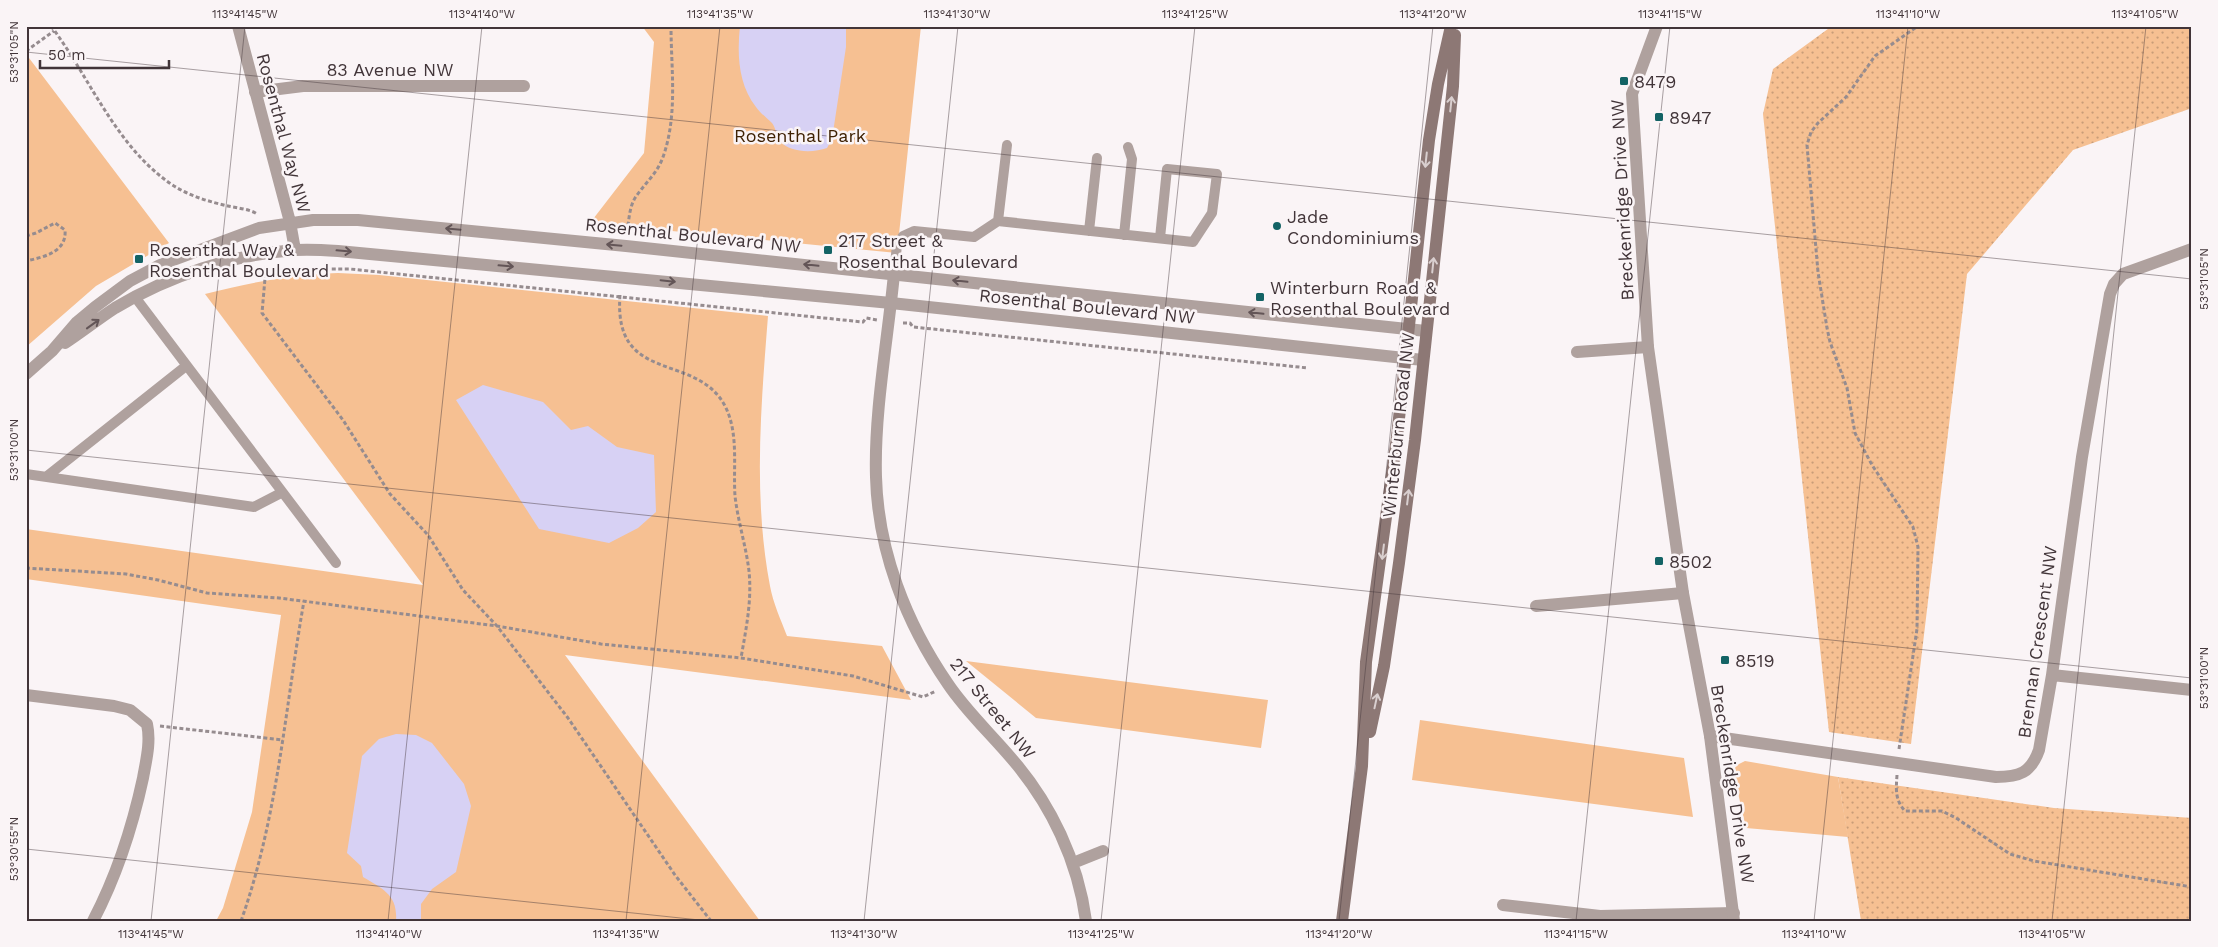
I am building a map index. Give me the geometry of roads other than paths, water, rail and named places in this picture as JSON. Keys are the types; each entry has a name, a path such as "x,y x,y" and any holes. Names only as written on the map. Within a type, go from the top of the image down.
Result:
{"main road":[{"name":"Winterburn Road NW","path":"1362,766 1366,662 1397,436 1428,140 1451,26"},
{"name":"Winterburn Road NW","path":"1342,921 1362,766 1384,666 1415,440 1453,86 1456,26"}],"street":[{"name":"Rosenthal Way NW","path":"238,26 290,222 295,250"},
{"name":"Breckenridge Drive NW","path":"1657,26 1632,94 1648,347 1683,593 1710,736 1734,917"},
{"name":"83 Avenue NW","path":"255,92 303,86 524,86"},
{"name":"Rosenthal Boulevard NW","path":"52,351 77,322 95,307 145,273 200,249 259,228 313,220 358,220 894,274 1426,331"},
{"name":"Brennan Crescent NW","path":"1710,736 1996,777 2012,776 2027,770 2035,762 2039,750 2052,675 2082,457 2110,294 2114,284 2123,274 2192,249"},
{"name":"Rosenthal Boulevard NW","path":"26,374 52,351 114,309 135,298 179,278 221,264 264,254 295,250 338,251 891,303 1423,360"},
{"name":"217 Street NW","path":"894,274 880,407 876,476 883,534 890,565 908,615 919,638 948,685 1013,760 1047,808 1074,863 1083,894 1086,921"},
{"path":"1577,352 1648,347"},
{"path":"1536,606 1683,593"},
{"path":"2052,675 2192,690"},
{"path":"26,694 114,706 130,710 147,724 149,742 132,827 110,889 93,921"},
{"path":"1074,863 1103,851"},
{"path":"1503,905 1600,916 1734,917"}],"lane":[{"path":"998,221 1007,145"},
{"path":"1124,235 1132,147"},
{"path":"1089,231 1097,158"},
{"path":"894,274 897,245 903,236 914,231 974,237 998,221 1193,242 1212,213 1216,174 1167,169 1160,238"},
{"path":"135,298 336,563"},
{"path":"46,477 186,366"},
{"path":"26,474 254,507 281,492"}],"place":[{"name":"8479","path":"1624,81"},
{"name":"8947","path":"1659,117"},
{"name":"Jade Condominiums","path":"1277,226"},
{"name":"217 Street & Rosenthal Boulevard","path":"828,250"},
{"name":"Rosenthal Way & Rosenthal Boulevard","path":"139,259"},
{"name":"Winterburn Road & Rosenthal Boulevard","path":"1260,297"},
{"name":"8502","path":"1659,561"},
{"name":"8519","path":"1725,660"}],"park label":[{"name":"Rosenthal Park","path":"800,135"}]}
